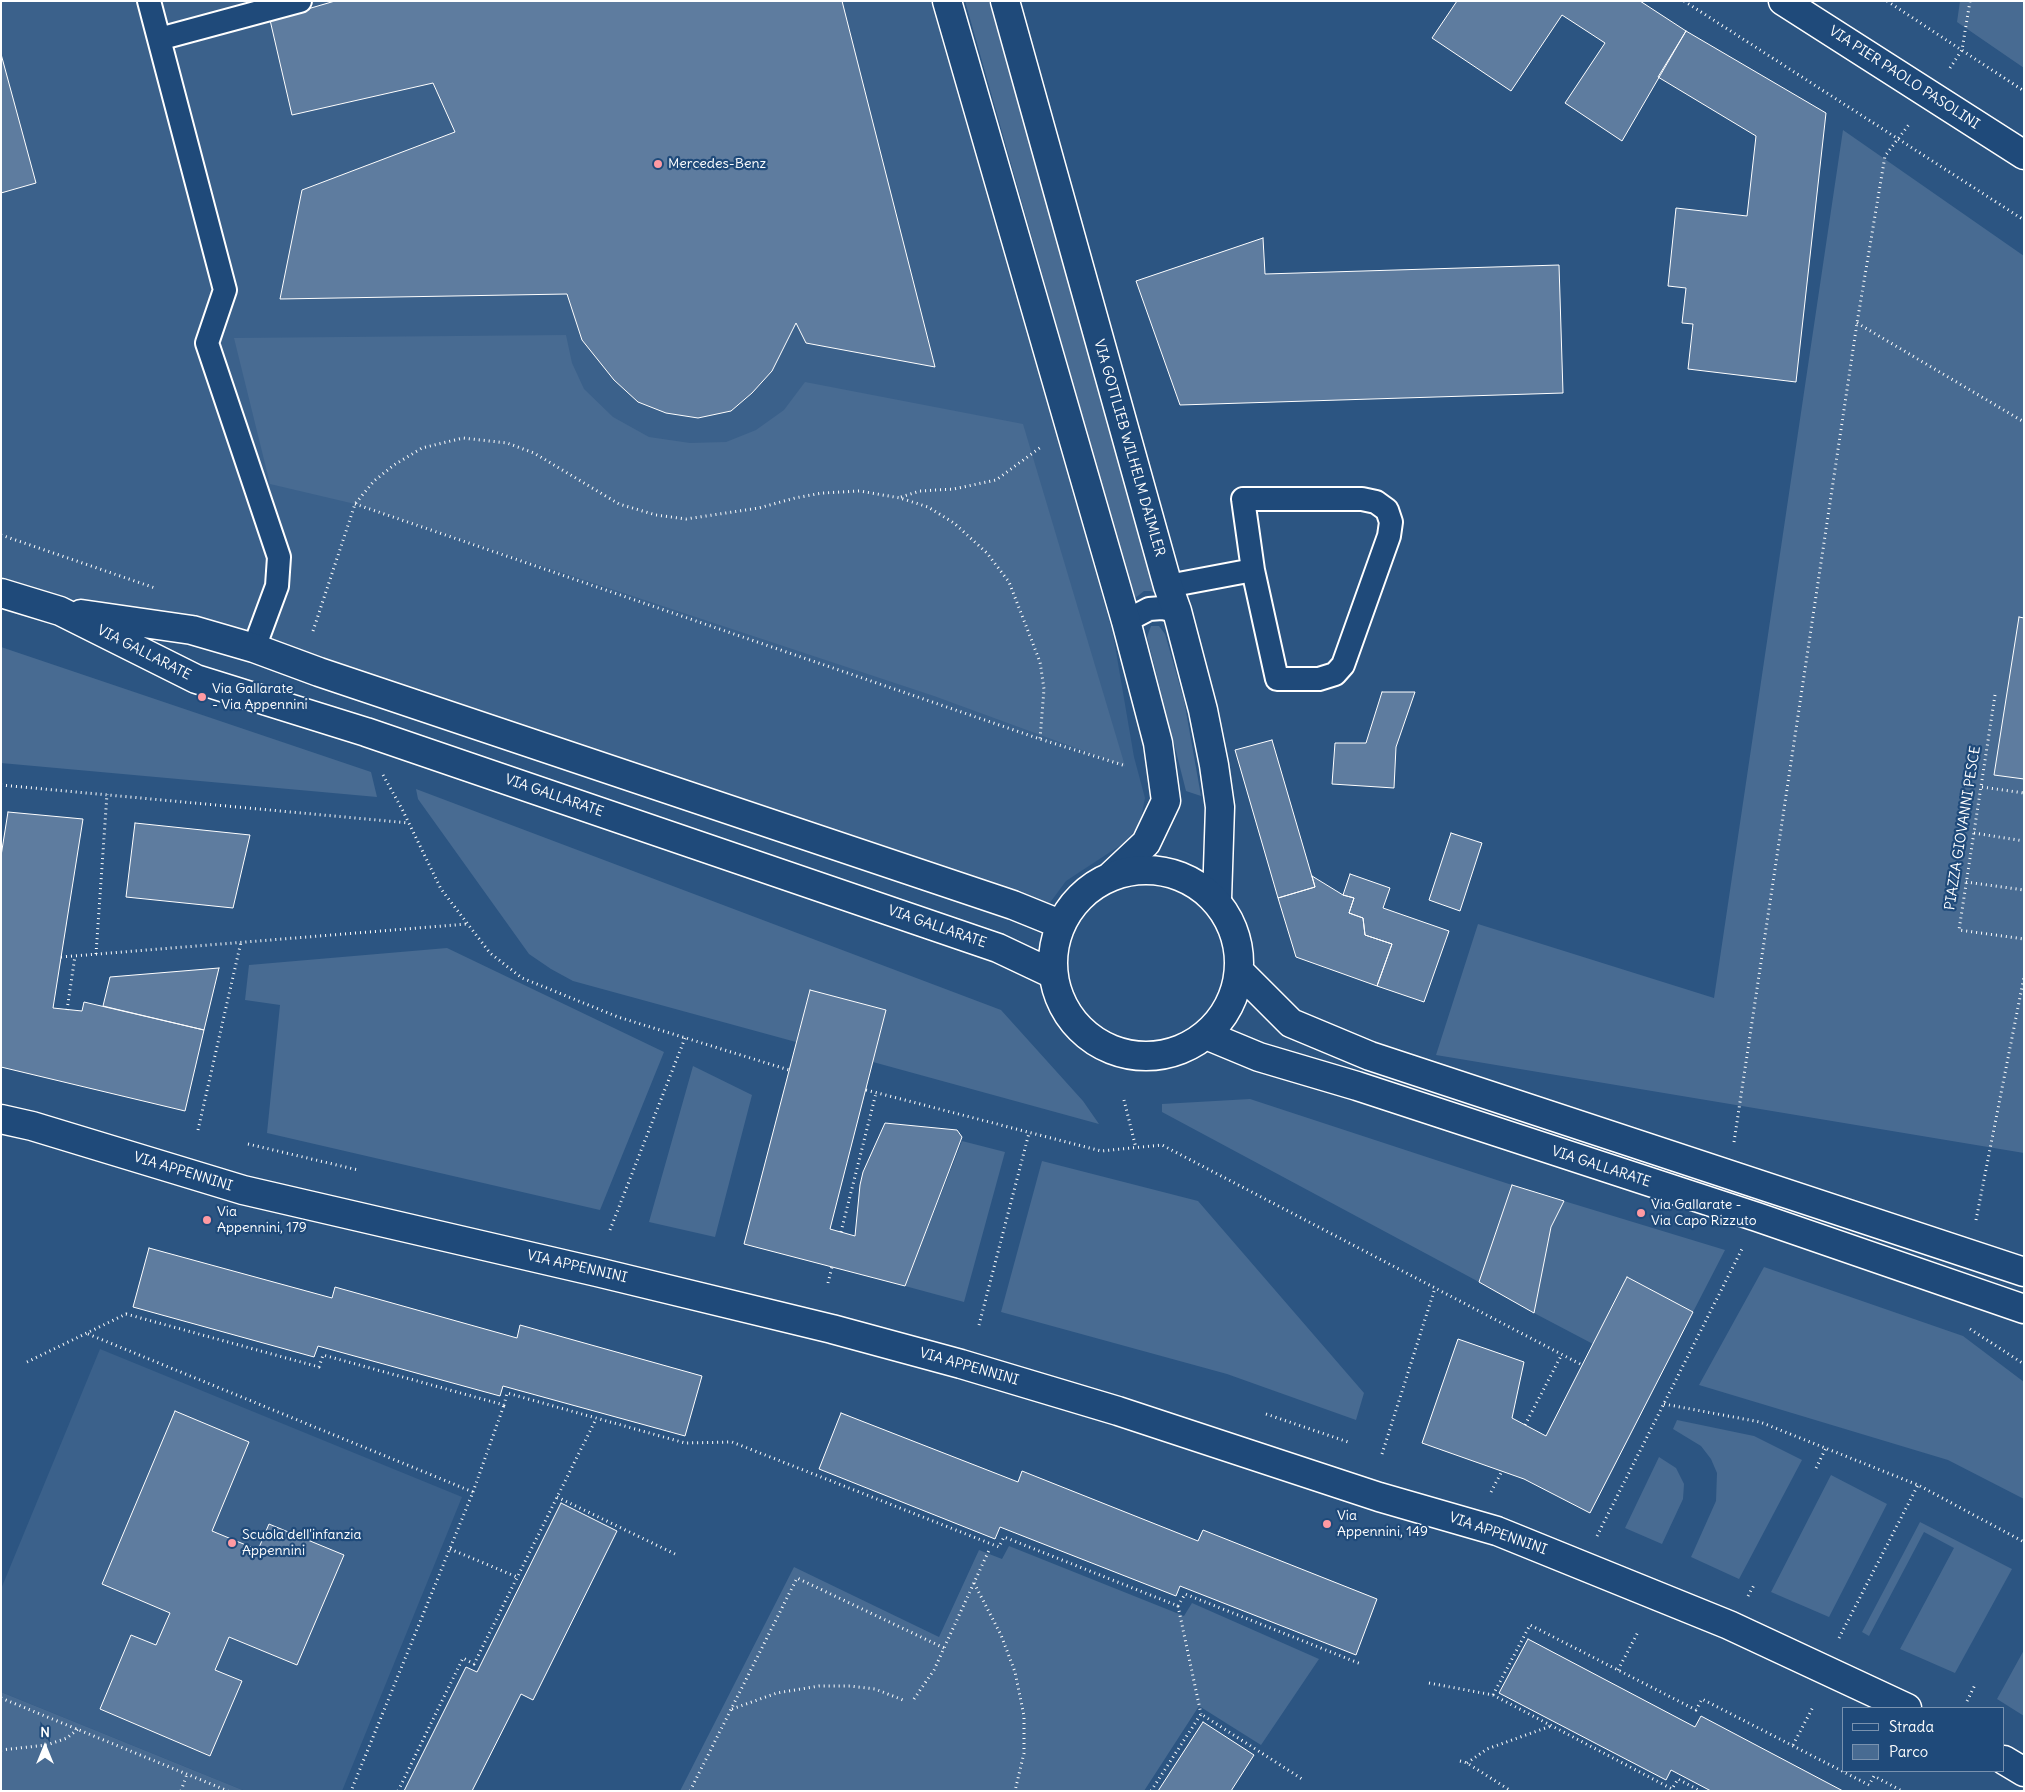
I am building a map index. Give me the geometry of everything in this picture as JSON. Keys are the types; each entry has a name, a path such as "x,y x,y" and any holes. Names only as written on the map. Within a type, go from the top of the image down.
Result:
{"main road":[{"path":"947,1 1126,621 1158,743 1166,801 1146,844 1112,874 1081,894 1060,924 1053,948 1053,974 1064,1010 1089,1037 1122,1054 1152,1057 1181,1050 1206,1035 1230,1008 1241,973 1237,933 1217,899 1185,876 1154,869 1112,874"},
{"name":"VIA GOTTLIEB WILHELM DAIMLER","path":"1005,1 1173,599 1206,728 1220,807 1217,899"},
{"name":"VIA PIER PAOLO PASOLINI","path":"1784,1 2024,155"},
{"name":"VIA GALLARATE","path":"1,593 60,611 192,630 254,648 328,675 996,899 1060,924"},
{"name":"VIA GALLARATE","path":"60,611 196,679 366,732 998,948 1053,974"},
{"path":"1241,973 1291,1023 1370,1056 2024,1272"},
{"name":"VIA GALLARATE","path":"1206,1035 1259,1057 1357,1086 1757,1217 2024,1310"},
{"name":"VIA APPENNINI","path":"1,1119 32,1126 243,1190 832,1329 961,1364 1100,1405 1379,1497 1497,1531 1730,1625 1905,1707"},
{"path":"2005,1761 2024,1772"}],"lane":[{"path":"149,1 225,290 207,343 278,557 277,586 254,648"},
{"path":"159,39 300,1"},
{"path":"1243,498 1362,498 1376,502 1387,510 1391,522 1389,536 1343,664 1335,674 1319,679 1277,679 1253,570 1243,498"},
{"path":"1126,621 1149,609 1162,608 1173,599 1253,570"}],"path":[{"path":"1684,1 2024,220"},
{"path":"1887,1 2024,91"},
{"path":"1945,74 1962,50 1970,1"},
{"path":"1733,1150 1857,324 1885,156 1911,121"},
{"path":"1857,324 2024,422"},
{"path":"313,631 355,504 374,481 394,465 422,448 462,438 508,443 534,453 619,504 656,515 686,518 710,516 822,493 860,491 900,498 928,507 954,523 987,553 1010,582 1040,662 1044,689 1040,740"},
{"path":"900,498 920,491 954,489 996,480 1048,442"},
{"path":"355,504 1040,740 1134,770"},
{"path":"1,535 159,589"},
{"name":"PIAZZA GIOVANNI PESCE","path":"1995,695 1959,930 2024,939"},
{"path":"366,732 379,767 441,889 490,953 522,978 618,1017 789,1070"},
{"path":"1,785 409,823"},
{"path":"1982,787 2024,793"},
{"path":"96,954 107,794"},
{"path":"1974,833 2024,841"},
{"path":"1966,882 2024,890"},
{"path":"61,957 468,924"},
{"path":"198,1130 241,942"},
{"path":"67,1010 75,956"},
{"path":"1975,1222 2024,977"},
{"path":"610,1230 685,1038"},
{"path":"866,1090 1101,1151 1162,1145 1582,1365"},
{"path":"841,1232 876,1093"},
{"path":"1124,1100 1136,1148"},
{"path":"979,1325 1029,1133"},
{"path":"248,1144 358,1170"},
{"path":"1596,1539 1747,1240"},
{"path":"828,1284 832,1267"},
{"path":"1382,1454 1435,1288"},
{"path":"27,1362 126,1314 319,1367 323,1355 504,1405"},
{"path":"1968,1327 2024,1364"},
{"path":"88,1334 473,1492"},
{"path":"1525,1425 1562,1354"},
{"path":"351,1791 473,1492 507,1393 685,1443 732,1442 999,1547 1004,1537 1178,1606"},
{"path":"1664,1404 1760,1422 1918,1485 2024,1542"},
{"path":"1266,1414 1351,1443"},
{"path":"398,1791 463,1658 474,1664 596,1418"},
{"path":"1816,1468 1826,1448"},
{"path":"1491,1492 1502,1471"},
{"path":"1836,1644 1918,1485"},
{"path":"558,1497 675,1554"},
{"path":"914,1700 934,1670 990,1548"},
{"path":"450,1549 517,1577"},
{"path":"690,1791 797,1578 944,1648"},
{"path":"974,1583 1001,1635 1015,1672 1024,1716 1024,1753 1015,1791"},
{"path":"1151,1791 1201,1714 1178,1606 1185,1594 1362,1664"},
{"path":"1493,1695 1530,1625 1696,1710 1702,1699 1842,1771"},
{"path":"1618,1670 1638,1632"},
{"path":"1429,1683 1493,1695 1672,1789 1678,1779 1700,1791"},
{"path":"1967,1701 1975,1685"},
{"path":"731,1709 777,1693 819,1686 850,1686 874,1689 903,1700"},
{"path":"1,1698 228,1791"},
{"path":"1793,1745 1813,1707"},
{"path":"1201,1714 1302,1779"},
{"path":"1467,1763 1487,1749 1551,1726"},
{"path":"1,1750 47,1745 67,1738 78,1729"},
{"path":"1460,1762 1467,1763 1511,1791"},
{"path":"1844,1772 1869,1785 1874,1776 1902,1791"},
{"path":"181,1791 187,1774"}],"shaded area":[{"path":"1,1 936,1 1113,634 1134,757 1145,798 1140,823 1127,841 1066,881 1049,904 189,617 65,601 1,582"},
{"name":"Scuola dell'infanzia Appennini","path":"100,1349 462,1497 342,1791 245,1791 1,1692 1,1589"}],"green space":[{"path":"965,1 989,1 1158,595 1151,591 1144,591 1134,599"},
{"path":"1960,1 2024,1 2024,68 1957,22"},
{"path":"1843,130 2024,256 2024,1153 1436,1055 1478,924 1714,998"},
{"path":"566,335 572,363 584,389 613,417 649,437 690,443 726,442 756,430 784,410 805,382 1023,424 1125,766 934,696 355,504 270,484 234,338"},
{"path":"1151,626 1159,626 1165,634 1184,700 1201,796 1186,791 1147,637"},
{"path":"1,647 371,772 377,797 1,763"},
{"path":"416,789 1001,1010 1083,1101 1099,1124 873,1062 886,1010 810,990 796,1042 573,981 529,954 418,799"},
{"path":"447,948 664,1052 600,1210 267,1133 280,1005 245,1000 249,965"},
{"path":"693,1066 752,1095 715,1237 649,1222"},
{"path":"1250,1099 1512,1185 1479,1282 1162,1112 1162,1104"},
{"path":"962,1141 1005,1152 964,1302 905,1286"},
{"path":"1042,1161 1198,1201 1364,1393 1356,1420 1227,1374 1001,1312"},
{"path":"1564,1201 1725,1250 1693,1312 1627,1277 1593,1344 1534,1313 1551,1227"},
{"path":"1764,1267 1963,1336 2024,1382 2024,1499 1948,1460 1699,1385"},
{"path":"1677,1420 1754,1436 1802,1460 1739,1579 1691,1557 1716,1501 1717,1473 1711,1459 1701,1446 1673,1429"},
{"path":"1659,1457 1676,1468 1684,1484 1683,1499 1662,1544 1625,1528"},
{"path":"1831,1475 1887,1504 1829,1617 1771,1592"},
{"path":"1920,1522 2012,1569 1955,1673 1900,1649 1954,1548 1924,1532 1869,1636 1862,1632"},
{"path":"1009,1546 1184,1616 1192,1603 1319,1659 1261,1745 1199,1706 1144,1791 680,1791 794,1567 939,1637 979,1550 1002,1559"},
{"path":"2024,1650 2024,1716 1997,1699"},
{"path":"1,1692 245,1791 1,1791"}],"building":[{"path":"335,1 842,1 935,367 806,343 796,323 772,371 752,393 731,411 698,418 666,413 638,402 614,380 582,340 567,294 280,299 302,190 455,132 433,83 292,115 270,20"},
{"path":"1457,1 1640,1 1686,31 1622,141 1565,103 1605,43 1562,15 1511,91 1432,38"},
{"path":"1686,31 1826,113 1796,382 1688,369 1693,324 1682,323 1686,288 1668,286 1676,208 1747,216 1756,136 1658,77"},
{"path":"1,54 36,183 1,193"},
{"path":"1263,238 1265,274 1559,265 1563,393 1180,405 1136,281"},
{"path":"2019,617 2024,618 2024,779 1994,775"},
{"path":"1382,692 1415,692 1396,747 1394,788 1332,784 1335,743 1366,743"},
{"path":"1272,740 1315,887 1278,898 1235,750"},
{"path":"8,812 83,819 53,1008 82,1011 84,1002 204,1030 185,1111 1,1067 1,856"},
{"path":"135,823 250,835 233,908 126,897"},
{"path":"1451,833 1482,843 1460,911 1429,900"},
{"path":"1350,874 1390,888 1383,908 1449,931 1424,1002 1377,986 1392,944 1365,935 1363,918 1349,913 1354,898 1343,895"},
{"path":"1312,876 1343,895 1354,898 1349,913 1363,918 1365,935 1392,944 1377,986 1296,957 1278,898 1315,887"},
{"path":"219,968 204,1030 103,1006 110,977"},
{"path":"810,990 886,1010 830,1229 855,1236 863,1172 885,1123 957,1130 962,1137 905,1286 744,1244"},
{"path":"1512,1185 1564,1201 1551,1227 1534,1313 1479,1282"},
{"path":"149,1248 332,1298 335,1287 517,1338 520,1325 702,1376 685,1436 503,1386 500,1396 318,1346 314,1357 133,1307"},
{"path":"1627,1277 1693,1312 1590,1513 1524,1479 1422,1443 1458,1339 1524,1362 1512,1418 1546,1436"},
{"path":"175,1411 249,1442 212,1531 258,1550 269,1524 344,1555 297,1665 229,1637 215,1670 242,1681 210,1756 100,1709 131,1635 156,1645 170,1613 102,1584"},
{"path":"841,1413 1018,1482 1022,1471 1198,1541 1203,1530 1377,1599 1356,1655 1180,1586 1176,1596 1000,1527 995,1539 819,1469"},
{"path":"561,1503 617,1531 533,1700 521,1694 472,1791 404,1791 466,1667 477,1672"},
{"path":"1528,1639 1695,1727 1701,1716 1843,1791 1711,1791 1671,1770 1666,1780 1499,1693"},
{"path":"1203,1722 1254,1755 1231,1791 1158,1791"}],"place":[{"name":"Mercedes-Benz","path":"658,164"},
{"name":"Via Gallarate - Via Appennini","path":"202,697"},
{"name":"Via Gallarate - Via Capo Rizzuto","path":"1641,1213"},
{"name":"Via Appennini, 179","path":"207,1220"},
{"name":"Via Appennini, 149","path":"1327,1524"},
{"name":"Scuola dell'infanzia Appennini","path":"232,1543"}]}
